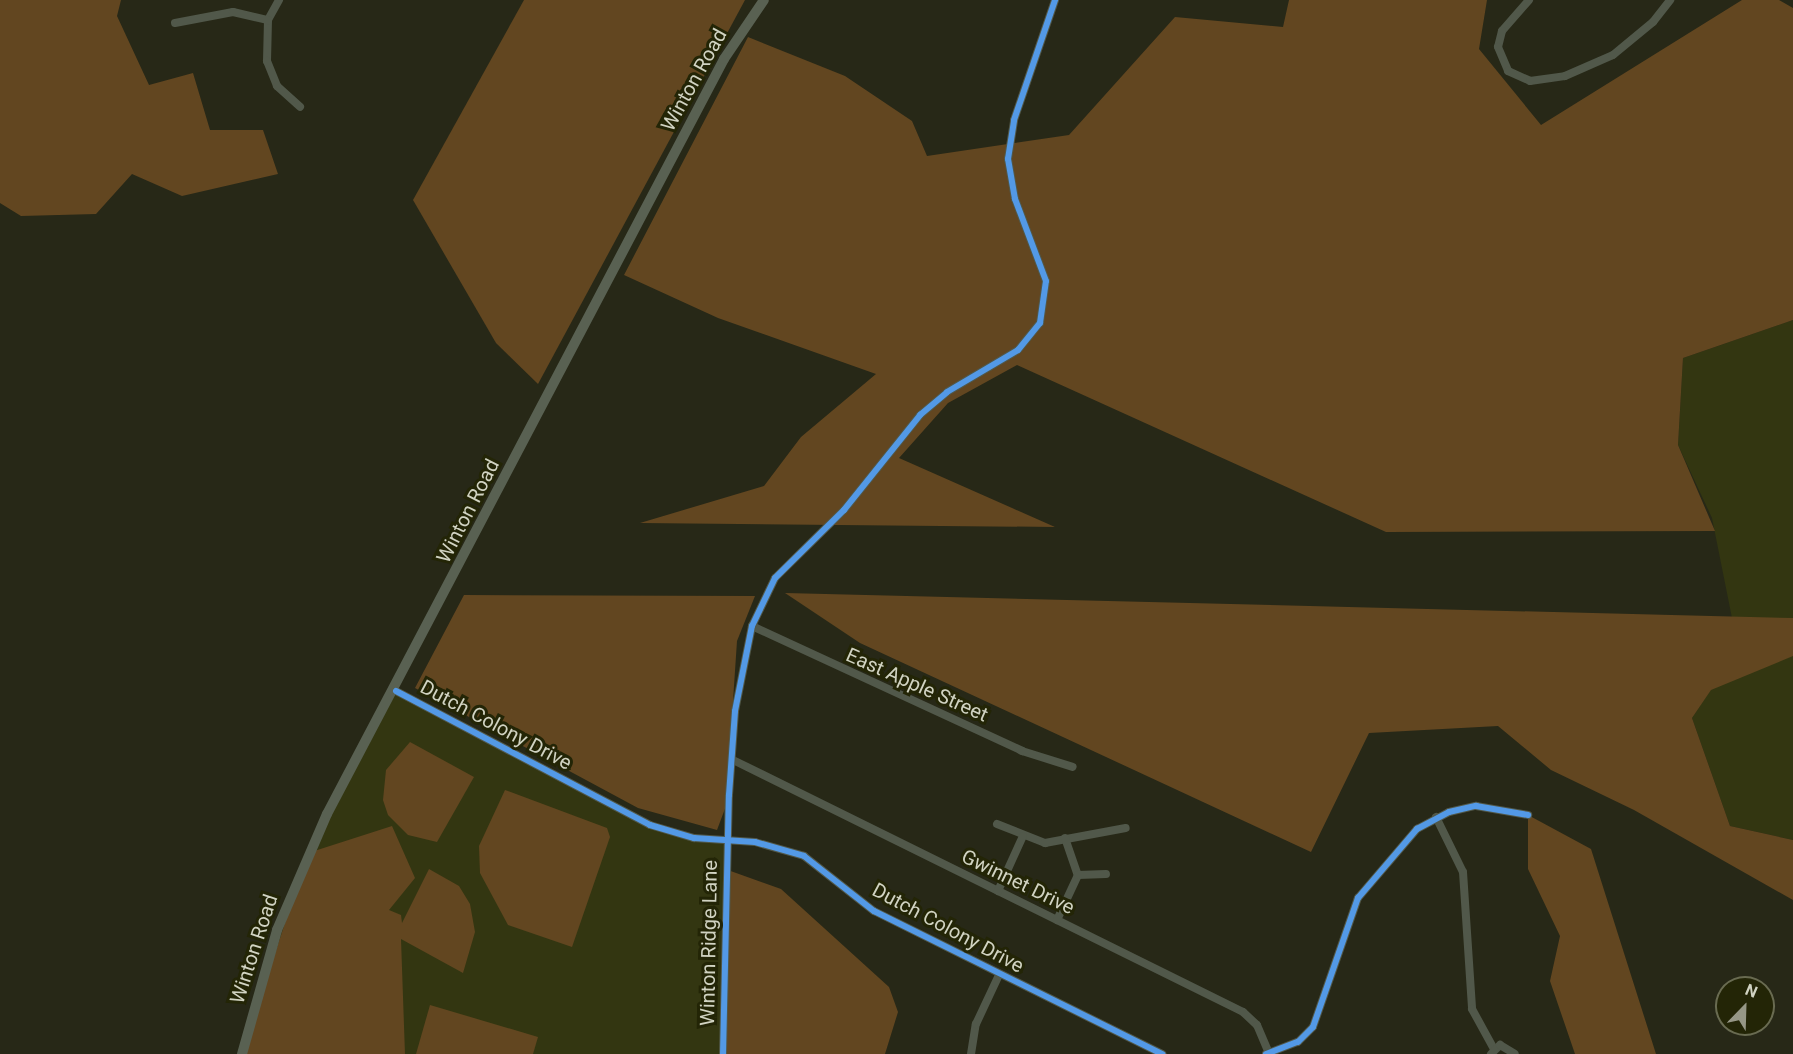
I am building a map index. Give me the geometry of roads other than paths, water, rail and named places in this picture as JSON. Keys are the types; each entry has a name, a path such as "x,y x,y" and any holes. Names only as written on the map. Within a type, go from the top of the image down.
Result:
{"main road":[{"name":"Winton Road","path":"242,1054 295,883 713,79 764,0"}],"street":[{"path":"279,0 268,20 267,61 277,86 300,108"},
{"name":"Winton Ridge Lane","path":"723,1054 728,841 735,711 752,626 775,578 844,510 920,415 947,392 1018,350 1040,323 1046,280 1013,193 1008,159 1014,120 1055,0"},
{"path":"1529,0 1502,31 1498,47 1508,71 1530,81 1565,76 1613,55 1653,22 1670,0"},
{"path":"175,23 233,12 268,20"},
{"name":"East Apple Street","path":"752,626 1022,752 1073,767"},
{"name":"Dutch Colony Drive","path":"396,691 650,825 728,841 772,845 804,856 873,911 1162,1054"},
{"name":"Gwinnet Drive","path":"733,760 1249,1015 1267,1053"},
{"path":"1267,1053 1298,1042 1313,1027 1358,898 1411,835 1436,817 1490,805 1528,815"},
{"path":"1436,817 1463,872 1472,1009 1492,1052 1506,1046 1515,1054"},
{"path":"998,824 1045,843 1126,828"},
{"path":"998,891 1023,836"},
{"path":"1057,920 1078,875 1065,838"},
{"path":"1078,875 1106,874"},
{"path":"971,1054 976,1023 999,975"}]}
